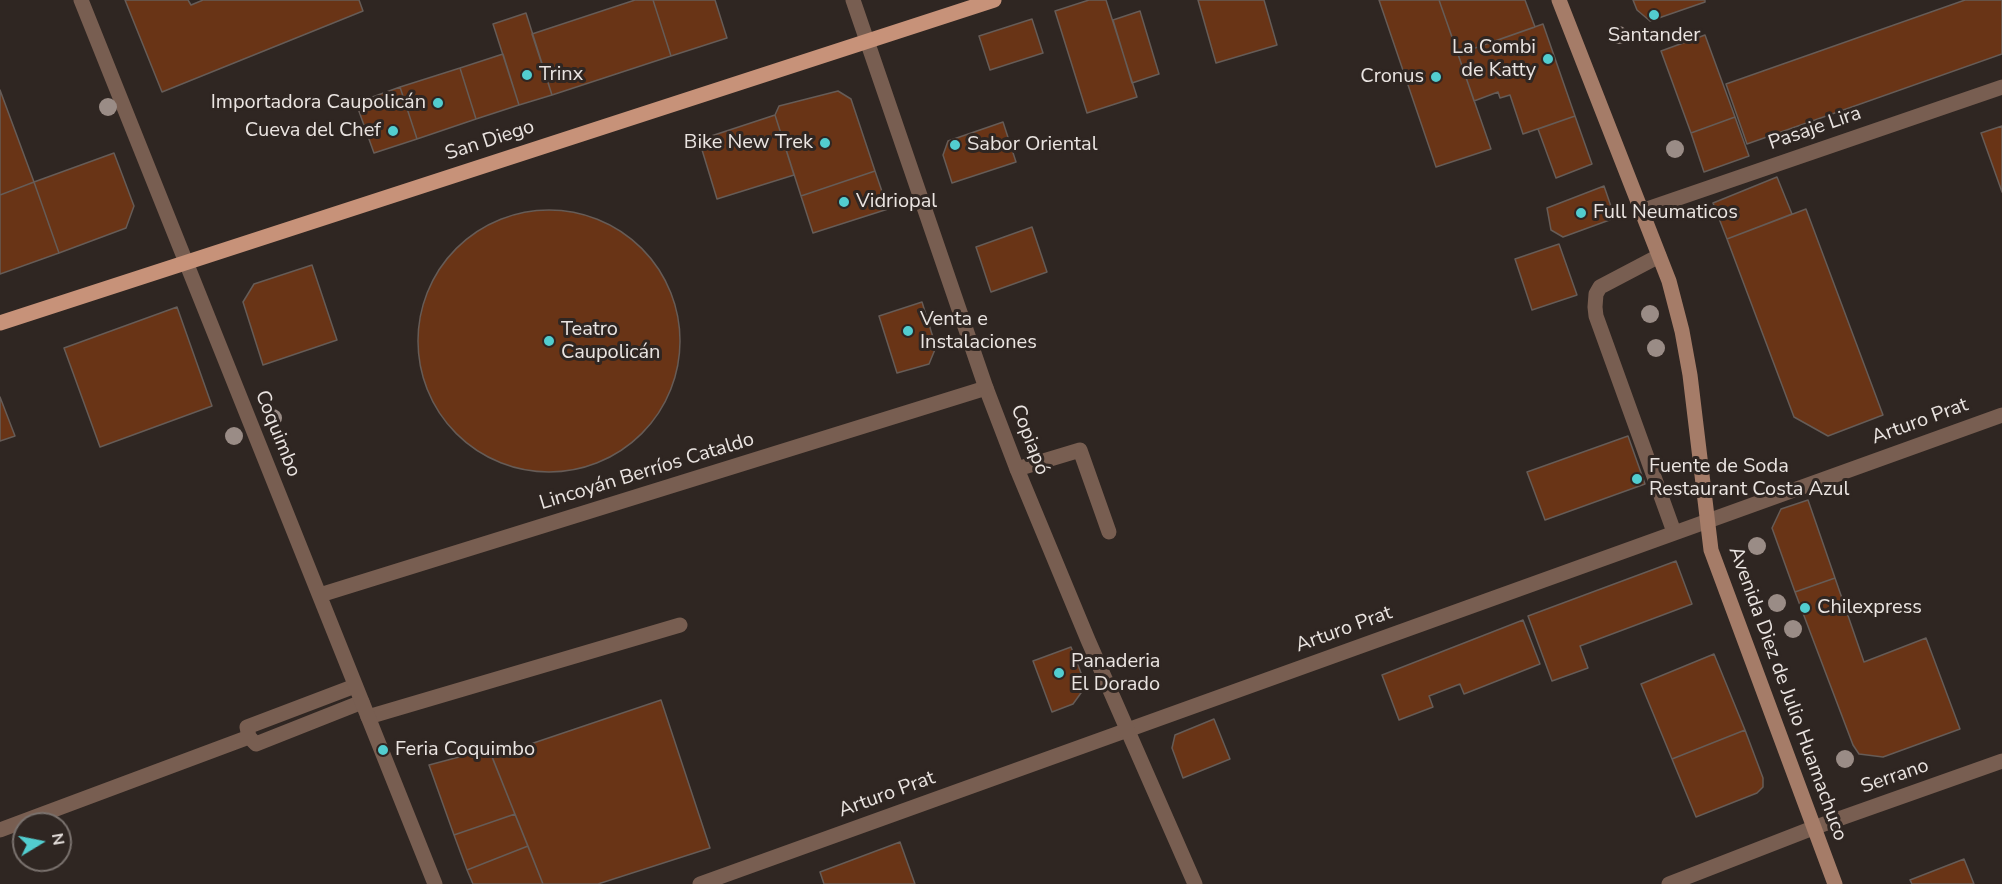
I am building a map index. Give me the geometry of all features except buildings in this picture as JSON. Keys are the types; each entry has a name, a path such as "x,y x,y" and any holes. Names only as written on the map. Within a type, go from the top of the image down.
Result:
{"main road":[{"name":"San Diego","path":"0,323 994,0"},
{"name":"Avenida Diez de Julio Huamachuco","path":"1559,0 1669,281 1687,355 1711,550 1834,884"}],"street":[{"name":"Coquimbo","path":"81,0 435,884"},
{"name":"Copiapó","path":"853,0 1017,470 1062,580 1195,884"},
{"name":"Pasaje Lira","path":"1641,211 2002,87"},
{"path":"1659,256 1600,287 1596,294 1595,306 1596,316 1674,532"},
{"name":"Lincoyán Berríos Cataldo","path":"320,595 987,388"},
{"name":"Arturo Prat","path":"700,884 2002,415"},
{"path":"1017,470 1080,450 1109,532"},
{"path":"355,686 248,728 249,737 256,744 365,710 680,625"},
{"path":"0,830 249,737"},
{"name":"Serrano","path":"1669,884 1814,828 2002,761"}],"place":[{"name":"Santander","path":"1654,15"},
{"name":"La Combi de Katty","path":"1548,59"},
{"name":"Trinx","path":"527,75"},
{"name":"Cronus","path":"1436,77"},
{"name":"Importadora Caupolicán","path":"438,103"},
{"name":"Cueva del Chef","path":"393,131"},
{"name":"Bike New Trek","path":"825,143"},
{"name":"Sabor Oriental","path":"955,145"},
{"name":"Vidriopal","path":"844,202"},
{"name":"Full Neumaticos","path":"1581,213"},
{"name":"Venta e Instalaciones","path":"908,331"},
{"name":"Teatro Caupolicán","path":"549,341"},
{"name":"Fuente de Soda Restaurant Costa Azul","path":"1637,479"},
{"name":"Chilexpress","path":"1805,608"},
{"name":"Panaderia El Dorado","path":"1059,673"},
{"name":"Feria Coquimbo","path":"383,750"}]}
